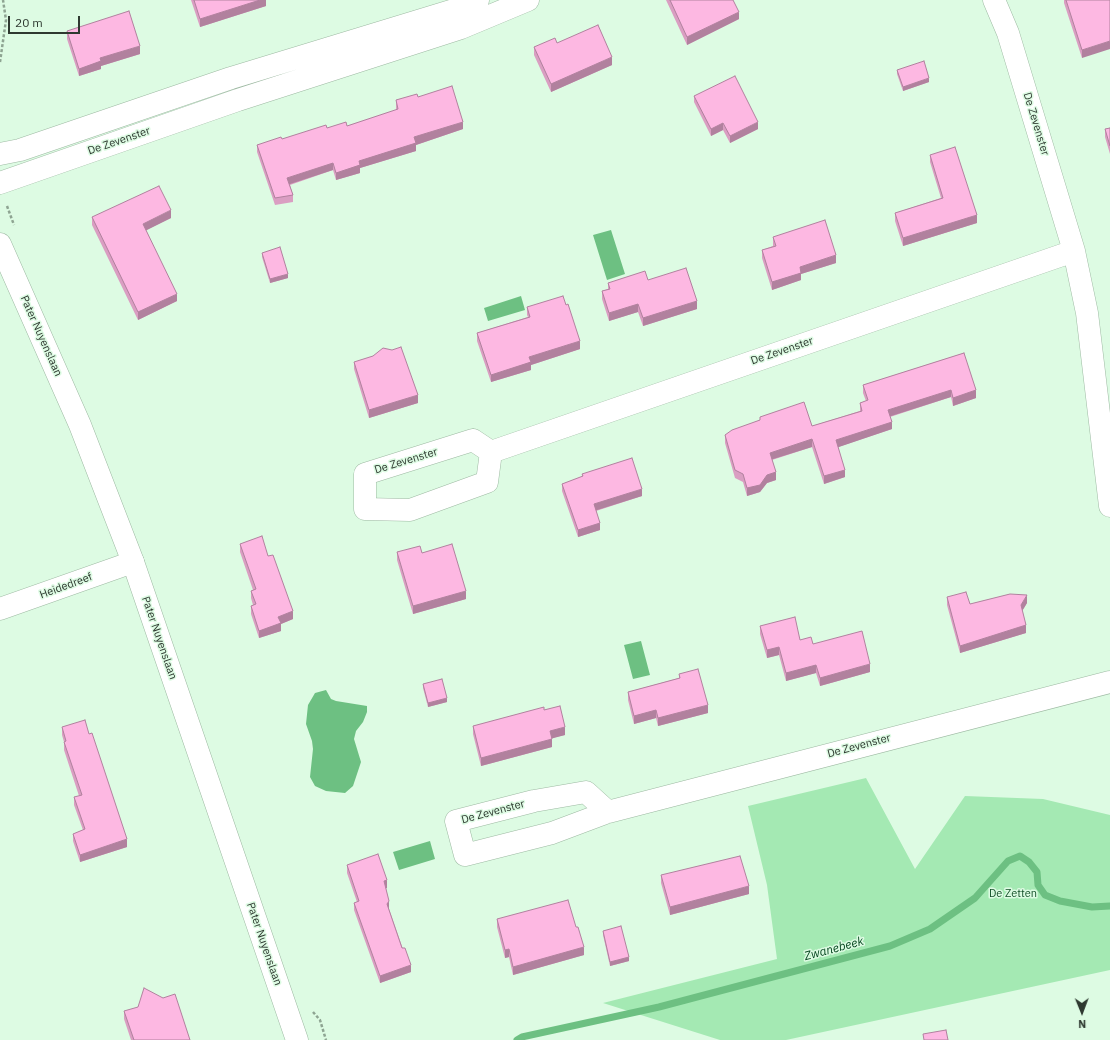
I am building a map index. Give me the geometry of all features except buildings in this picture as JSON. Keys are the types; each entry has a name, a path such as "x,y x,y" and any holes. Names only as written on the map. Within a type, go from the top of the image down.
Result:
{"street":[{"name":"De Zevenster","path":"0,182 238,100 457,19 478,0"},
{"name":"De Zevenster","path":"0,154 20,150 231,78 528,0"},
{"name":"De Zevenster","path":"994,0 1008,32 1074,251 1087,313 1110,506"},
{"path":"231,78 238,100"},
{"name":"Pater Nuyenslaan","path":"0,244 80,425 133,562 297,1040"},
{"name":"De Zevenster","path":"491,452 1074,251"},
{"name":"De Zevenster","path":"472,440 491,452 487,482 410,510 366,509 365,474 472,440"},
{"name":"Heidedreef","path":"0,609 133,562"},
{"name":"De Zevenster","path":"608,812 586,792 534,801 456,822 465,855 552,833 608,812 1110,682"}],"path":[{"path":"0,62 6,20 4,0"}],"green space":[{"name":"De Zetten","path":"866,778 915,869 965,796 1043,799 1110,815 1110,970 786,1040 720,1040 603,1003 777,959 767,885 748,806"}],"shaded area":[{"path":"611,230 625,274 607,280 593,235"},
{"path":"521,296 525,310 488,321 484,308"},
{"path":"641,641 650,675 633,679 624,645"},
{"path":"326,690 331,699 336,701 367,706 367,712 363,722 356,731 354,739 361,762 353,786 345,793 326,791 315,786 310,777 313,749 306,724 308,705 315,693"},
{"path":"430,841 435,859 399,870 393,852"}],"waterway":[{"name":"Zwanebeek","path":"517,1040 522,1037 659,1007 890,946 930,929 975,898 1008,861 1020,856 1029,862 1037,872 1038,885 1045,895 1060,901 1092,907 1110,906"}]}
